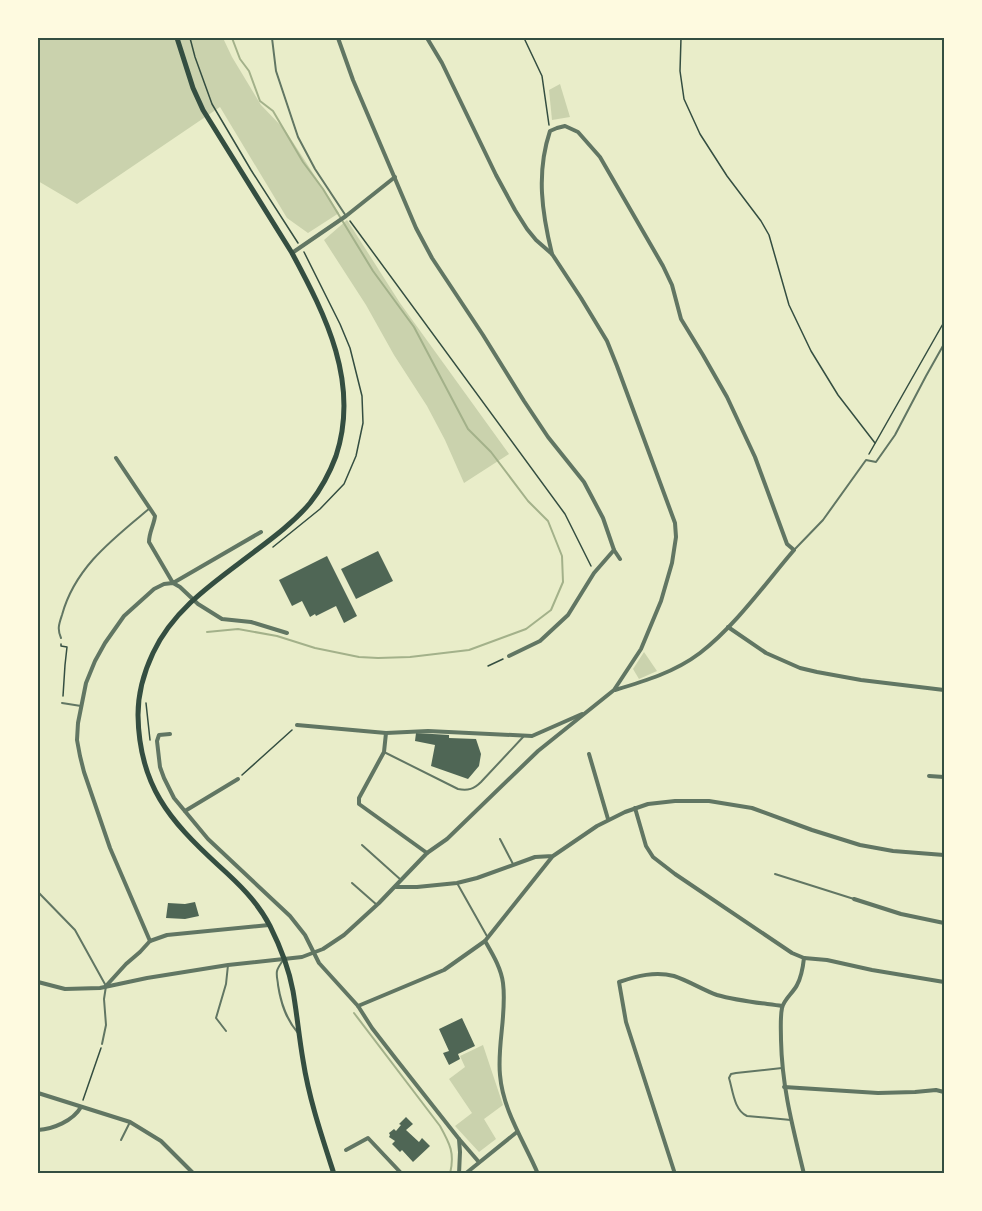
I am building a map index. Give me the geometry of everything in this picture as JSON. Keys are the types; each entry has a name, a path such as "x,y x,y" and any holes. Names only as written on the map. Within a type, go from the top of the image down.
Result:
{"main road":[{"path":"177,38 193,88 203,110 292,253 316,299 334,346 343,382 344,420 334,461 310,503 288,526 193,599 160,637 141,684 138,711 139,738 143,759 160,802 174,821 248,894 269,925 284,959 293,990 311,1099 334,1173"}],"street":[{"path":"338,38 353,80 416,228 432,258 542,428 584,482 603,518 620,559"},
{"path":"38,982 65,989 78,989 228,965 302,957 314,953 344,935 377,905 427,853 447,839 538,751 614,690 640,649 661,601 672,563 676,537 675,522 607,341 552,254 536,240 515,210 442,63 427,38"},
{"path":"552,254 542,205 541,178 546,143 550,132 565,126 578,132 600,157 663,266 672,285 681,319 727,397 755,457 787,544 794,550 729,627 699,653 646,681 614,690"},
{"path":"292,253 346,216 395,177"},
{"path":"116,458 155,516 149,542 173,583 222,619 251,622 287,633"},
{"path":"150,941 110,848 84,772 77,740 86,683 95,661 114,629 154,589 173,583 261,531"},
{"path":"509,656 540,641 568,615 594,573 614,549"},
{"path":"729,627 766,653 800,668 861,680 945,690"},
{"path":"297,725 386,733 428,730 532,736 588,712"},
{"path":"386,733 384,752 359,798 359,804 427,853"},
{"path":"170,734 159,735 157,749 160,767 174,798 208,839 290,916 305,935 319,963 358,1006 396,1059 478,1161"},
{"path":"589,754 608,820"},
{"path":"929,776 945,777"},
{"path":"184,811 238,779"},
{"path":"358,1006 444,970 486,940 553,856 608,820 635,808 675,801 735,804 860,845 893,851 945,855"},
{"path":"635,808 646,846 653,857 792,952 804,958 827,960 945,982"},
{"path":"395,886 417,887 457,883 535,857 553,856"},
{"path":"854,899 901,914 945,923"},
{"path":"106,986 150,941 167,935 269,925"},
{"path":"486,940 497,962 503,982 500,1076 511,1118 538,1173"},
{"path":"804,958 797,985 782,1006 784,1087 804,1173"},
{"path":"675,1173 629,1031 619,982 646,974 674,976 726,997 782,1006"},
{"path":"784,1087 878,1094 936,1090 945,1092"},
{"path":"38,1093 130,1122 161,1141 194,1173"},
{"path":"38,1130 63,1123 78,1113 81,1107"},
{"path":"465,1173 517,1132"},
{"path":"346,1150 368,1138 402,1173"},
{"path":"459,1139 459,1173"}],"lane":[{"path":"272,38 276,72 298,137 315,169 346,216"},
{"path":"794,550 823,520 866,460 876,462 895,435 945,345"},
{"path":"61,638 58,631 63,610 79,576 112,540 151,508"},
{"path":"62,703 81,706"},
{"path":"384,752 464,790 475,787 481,782 524,735"},
{"path":"500,839 513,864"},
{"path":"362,845 401,880"},
{"path":"775,874 854,899"},
{"path":"352,883 377,905"},
{"path":"457,883 486,940"},
{"path":"38,892 75,930 106,986 104,999 106,1025 102,1044"},
{"path":"284,959 279,964 277,973 279,989 284,1011 290,1024 299,1034"},
{"path":"226,1031 216,1018 226,984 228,965"},
{"path":"782,1068 736,1073 731,1074 729,1078 741,1113 747,1116 791,1120"},
{"path":"121,1140 130,1122"}],"path":[{"path":"190,38 212,104 251,170 308,258 336,314 350,348 362,396 363,423 356,456 344,484 320,509 269,550"},
{"path":"524,38 542,76 550,132"},
{"path":"681,38 680,70 684,99 700,134 769,235 789,305 811,351 838,395 875,443"},
{"path":"346,216 565,514 594,573"},
{"path":"866,460 945,322"},
{"path":"61,638 61,646 68,647 64,665 62,703"},
{"path":"488,666 509,656"},
{"path":"146,699 151,746 157,749"},
{"path":"238,779 297,725"},
{"path":"81,1107 102,1044"}],"green space":[{"path":"38,38 223,38 261,105 285,130 339,213 308,233 287,218 220,107 77,204 38,181"},
{"path":"560,84 570,117 552,120 549,90"},
{"path":"347,220 400,303 509,454 464,483 427,406 324,240"},
{"path":"644,652 657,671 639,679 633,669"},
{"path":"483,1045 503,1105 484,1119 496,1139 479,1152 455,1126 472,1113 449,1079 465,1067 460,1056"}],"building":[{"path":"378,551 393,581 356,599 341,569"},
{"path":"327,556 357,616 344,623 336,606 310,617 302,601 292,606 279,580"},
{"path":"416,733 476,739 481,754 479,766 468,779 431,766 435,745 415,741"},
{"path":"195,902 199,916 185,919 166,918 168,903"},
{"path":"462,1018 475,1046 458,1054 460,1059 449,1065 443,1053 449,1051 439,1029"},
{"path":"406,1117 413,1124 406,1130 419,1142 422,1138 430,1146 413,1162 402,1150 400,1152 392,1144 395,1141 389,1137 389,1133 394,1129 396,1131"}],"waterway":[{"path":"207,632 238,629 277,636 315,648 359,657 410,657 469,650 526,629 551,610 563,582 562,556 548,521 528,501 491,452 468,429 414,327 373,271 273,111 260,101 249,71 240,59 232,38"},
{"path":"354,1013 440,1126 451,1149 450,1174"}]}
